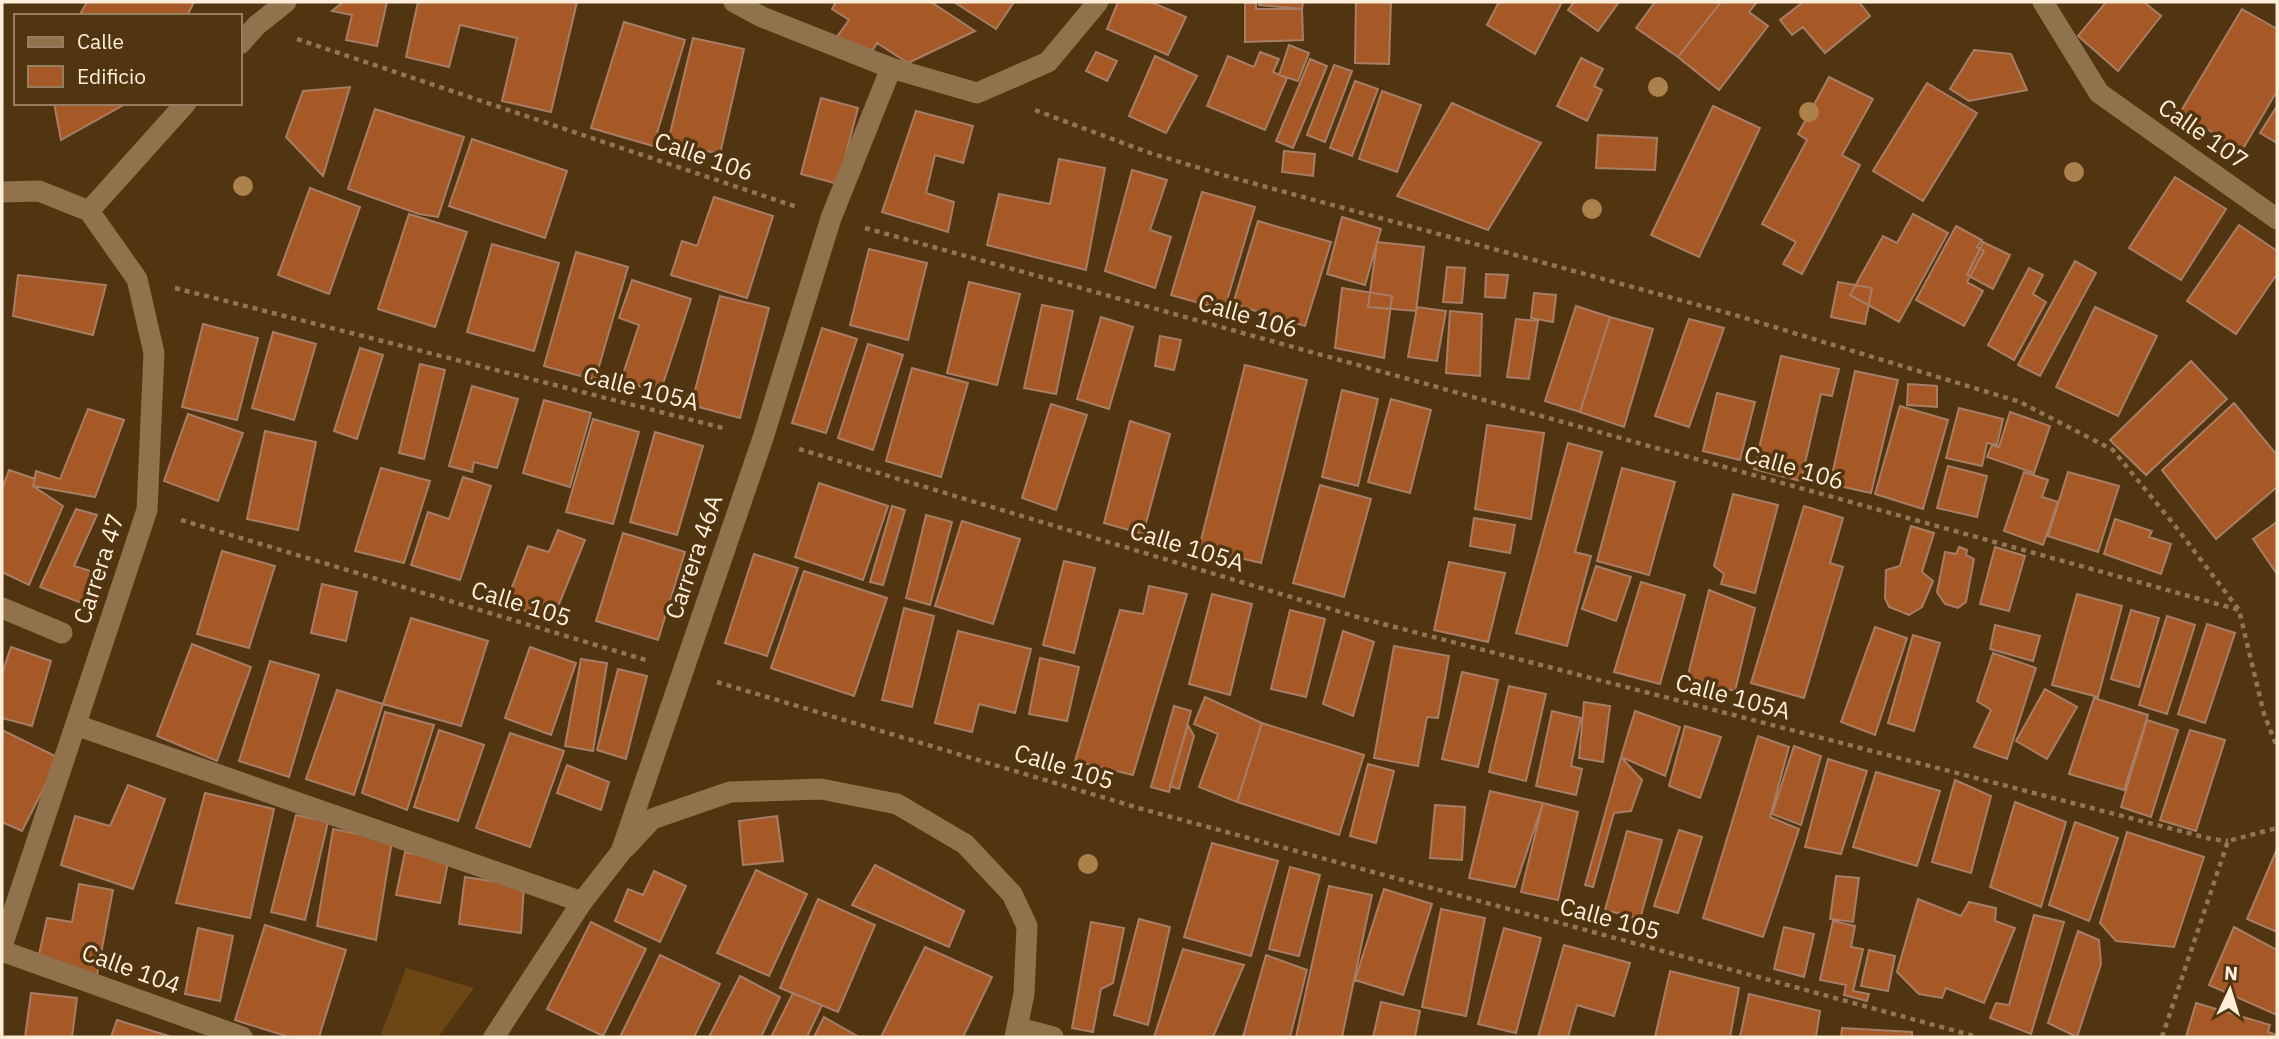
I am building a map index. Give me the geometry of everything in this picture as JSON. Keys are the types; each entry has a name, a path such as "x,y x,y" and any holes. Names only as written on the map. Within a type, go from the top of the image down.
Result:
{"street":[{"path":"257,25 263,2"},
{"path":"242,42 257,25 286,2"},
{"path":"734,2 762,17 891,68 976,93 1048,62 1098,2"},
{"name":"Calle 107","path":"2043,2 2099,93 2277,219"},
{"name":"Carrera 46A","path":"494,1037 582,902 621,852 763,438 831,218 891,68"},
{"path":"2,192 39,191 89,211 184,105"},
{"name":"Carrera 47","path":"2,946 147,510 154,354 137,279 89,211"},
{"path":"2,608 62,633"},
{"path":"76,725 582,902"},
{"path":"621,852 652,819 730,792 821,789 897,804 965,844 1012,894 1027,926 1024,994 1017,1033 1053,1037"},
{"name":"Calle 104","path":"2,951 242,1037"}],"path":[{"name":"Calle 106","path":"257,25 831,218 2239,610"},
{"path":"976,93 1044,113 1147,152 1219,174 1735,314 2020,402 2113,450 2239,610 2264,714 2277,747"},
{"name":"Calle 105A","path":"137,279 763,438 1364,619 2211,839 2228,841"},
{"name":"Calle 105","path":"147,510 1142,809 1978,1037"},
{"path":"2162,1037 2228,841 2277,828"}],"shaded area":[{"path":"406,968 474,988 438,1037 380,1037"}],"building":[{"path":"87,2 194,2 188,14 80,14"},
{"path":"343,2 387,2 377,46 346,40 352,15 332,11"},
{"path":"418,2 577,2 551,112 502,101 517,38 460,25 449,67 406,57"},
{"path":"836,2 931,2 975,31 908,63 877,43 867,59 836,38 849,20 832,9"},
{"path":"954,2 1014,2 996,29"},
{"path":"1118,2 1151,2 1186,17 1168,55 1107,29"},
{"path":"1260,2 1303,2 1302,9 1259,5"},
{"path":"1356,2 1391,2 1389,64 1355,63"},
{"path":"1499,2 1562,2 1535,54 1487,25"},
{"path":"1574,2 1619,2 1598,31 1568,10"},
{"path":"1655,2 1721,2 1678,57 1636,28"},
{"path":"1721,2 1757,2 1749,12 1768,26 1719,90 1678,57"},
{"path":"1803,2 1859,2 1870,16 1825,53 1803,27 1792,35 1780,20"},
{"path":"2106,2 2144,2 2161,16 2118,71 2078,36"},
{"path":"1245,3 1256,3 1256,9 1302,9 1303,40 1245,42"},
{"path":"2242,9 2277,29 2277,91 2241,152 2181,111"},
{"path":"624,22 685,40 653,146 591,128"},
{"path":"693,38 744,49 720,154 668,142"},
{"path":"1289,45 1309,53 1298,81 1279,75"},
{"path":"1974,50 2011,54 2027,90 1969,101 1950,89"},
{"path":"1096,52 1117,61 1107,81 1086,71"},
{"path":"1260,52 1279,59 1273,72 1287,78 1265,130 1207,106 1228,56 1254,67"},
{"path":"1155,56 1197,76 1166,133 1129,116"},
{"path":"1581,58 1603,69 1594,86 1602,90 1587,121 1557,106"},
{"path":"1310,59 1327,66 1293,148 1276,141"},
{"path":"1334,65 1352,71 1325,142 1307,135"},
{"path":"1829,77 1873,99 1842,155 1860,165 1802,274 1783,264 1796,242 1762,224 1807,140 1798,134"},
{"path":"1355,81 1378,89 1352,156 1330,148"},
{"path":"1927,83 1977,113 1923,201 1873,171"},
{"path":"350,87 323,176 286,137 303,91"},
{"path":"1382,91 1421,105 1397,172 1359,159"},
{"path":"821,98 858,108 838,184 801,174"},
{"path":"1452,103 1541,143 1488,230 1397,196"},
{"path":"54,105 123,105 61,140"},
{"path":"1713,106 1760,128 1699,257 1651,235"},
{"path":"2277,106 2277,143 2260,133"},
{"path":"375,109 464,137 438,217 419,214 348,189"},
{"path":"916,111 973,126 963,163 935,155 926,193 954,202 948,232 882,212"},
{"path":"1598,135 1657,138 1655,170 1596,168"},
{"path":"472,139 567,171 545,238 449,206"},
{"path":"1284,151 1315,154 1313,176 1282,172"},
{"path":"1059,159 1105,168 1086,270 987,245 999,194 1050,204"},
{"path":"1132,170 1167,180 1150,230 1171,237 1155,288 1105,271"},
{"path":"2175,177 2226,209 2181,280 2129,248"},
{"path":"310,188 360,207 329,294 278,275"},
{"path":"1202,192 1255,207 1224,310 1171,295"},
{"path":"714,197 773,216 747,298 671,275 682,241 697,246"},
{"path":"409,214 467,232 435,327 378,309"},
{"path":"1913,214 1948,233 1899,322 1850,295 1883,236 1897,243"},
{"path":"1342,217 1381,229 1365,285 1327,274"},
{"path":"1258,221 1331,242 1305,326 1233,304"},
{"path":"2239,225 2277,251 2277,274 2236,334 2187,301"},
{"path":"1956,226 1982,240 1977,247 1984,251 1967,282 1983,291 1964,326 1916,300"},
{"path":"1377,242 1424,247 1416,311 1368,307"},
{"path":"1983,242 2010,255 1993,289 1967,275"},
{"path":"492,244 559,263 534,351 467,332"},
{"path":"869,249 927,263 908,340 850,325"},
{"path":"576,252 628,267 595,380 544,366"},
{"path":"2075,261 2096,273 2040,376 2018,365"},
{"path":"1447,267 1465,268 1462,303 1443,302"},
{"path":"2029,268 2043,275 2033,294 2046,302 2014,360 1988,345"},
{"path":"1486,274 1508,275 1505,298 1485,297"},
{"path":"18,275 106,285 93,335 13,316"},
{"path":"632,280 691,299 660,393 621,380 639,325 619,318"},
{"path":"969,282 1020,294 997,385 947,373"},
{"path":"1838,282 1872,288 1865,324 1831,317"},
{"path":"1342,288 1392,296 1384,358 1335,348"},
{"path":"1534,293 1556,295 1553,322 1531,318"},
{"path":"720,296 769,308 740,418 691,405"},
{"path":"1042,305 1073,311 1056,394 1024,388"},
{"path":"1576,306 1610,317 1580,412 1545,401"},
{"path":"1417,307 1446,311 1437,361 1408,357"},
{"path":"2095,307 2157,336 2118,416 2056,387"},
{"path":"1450,311 1482,314 1480,376 1446,373"},
{"path":"1101,317 1133,327 1109,409 1077,399"},
{"path":"1610,317 1653,329 1624,427 1580,412"},
{"path":"1516,319 1538,321 1529,379 1507,377"},
{"path":"1689,319 1724,328 1689,427 1655,416"},
{"path":"203,324 258,338 237,420 182,407"},
{"path":"822,328 857,339 826,433 792,423"},
{"path":"273,332 316,344 294,420 252,408"},
{"path":"1160,336 1181,340 1174,370 1155,366"},
{"path":"868,344 903,355 873,450 838,438"},
{"path":"360,348 383,355 357,439 334,431"},
{"path":"1781,356 1839,369 1832,396 1821,394 1801,481 1754,469"},
{"path":"2191,361 2227,399 2146,475 2110,440"},
{"path":"420,364 445,370 424,459 399,453"},
{"path":"1245,365 1307,380 1261,563 1199,548"},
{"path":"912,368 968,383 941,477 886,461"},
{"path":"1855,371 1898,380 1871,493 1830,484"},
{"path":"1908,384 1937,386 1937,407 1907,405"},
{"path":"472,386 518,399 497,468 474,462 472,472 449,466"},
{"path":"1342,390 1378,399 1358,486 1322,477"},
{"path":"1717,393 1755,402 1740,460 1703,451"},
{"path":"1391,399 1431,410 1410,493 1368,482"},
{"path":"544,400 591,413 570,487 523,473"},
{"path":"2234,403 2277,455 2277,487 2216,539 2162,470"},
{"path":"1051,404 1087,415 1056,510 1022,498"},
{"path":"1900,406 1948,420 1923,509 1875,494"},
{"path":"1959,408 2003,419 1997,445 1987,443 1982,466 1946,458"},
{"path":"88,409 124,420 95,497 33,486 36,471 60,479"},
{"path":"2010,412 2050,426 2034,473 1987,457 1992,445 1999,447"},
{"path":"188,414 243,433 218,501 164,481"},
{"path":"593,419 639,432 613,524 566,512"},
{"path":"1130,421 1170,434 1143,534 1104,523"},
{"path":"1487,425 1544,433 1531,519 1475,509"},
{"path":"265,431 316,442 298,530 247,519"},
{"path":"655,432 703,446 677,535 630,522"},
{"path":"1568,443 1602,452 1575,552 1591,556 1567,646 1516,633"},
{"path":"1948,466 1987,476 1977,517 1937,508"},
{"path":"381,468 430,481 404,563 355,551"},
{"path":"1622,468 1675,482 1649,575 1597,561"},
{"path":"9,470 35,479 33,486 63,506 29,585 2,572 2,489"},
{"path":"2024,472 2048,480 2042,497 2058,502 2043,545 2004,531"},
{"path":"2068,472 2119,486 2098,552 2048,536"},
{"path":"463,477 491,486 460,580 411,565 428,512 449,519"},
{"path":"819,483 888,506 863,580 795,557"},
{"path":"1320,485 1371,499 1344,597 1293,583"},
{"path":"1733,494 1778,505 1755,593 1721,584 1724,574 1714,566"},
{"path":"892,506 905,510 883,585 870,582"},
{"path":"1804,506 1843,518 1830,563 1843,567 1804,698 1751,683"},
{"path":"76,509 97,515 74,566 100,574 94,608 40,587"},
{"path":"926,515 952,522 930,605 906,598"},
{"path":"1474,518 1515,525 1510,553 1470,546"},
{"path":"2115,519 2152,531 2149,537 2171,544 2161,574 2104,554"},
{"path":"962,521 1020,539 993,624 935,606"},
{"path":"2277,522 2277,574 2253,539"},
{"path":"1911,526 1934,533 1922,572 1933,581 1922,607 1909,615 1889,607 1885,598 1886,570 1900,566"},
{"path":"558,530 585,540 553,619 505,605 528,546 549,552"},
{"path":"623,533 685,552 658,640 596,621"},
{"path":"1959,547 1967,550 1966,555 1974,559 1966,602 1958,608 1945,604 1937,592 1945,552 1956,554"},
{"path":"1995,547 2025,556 2009,611 1980,604"},
{"path":"222,551 275,566 249,648 197,634"},
{"path":"754,554 798,568 767,656 725,643"},
{"path":"1064,561 1095,568 1074,653 1043,645"},
{"path":"1449,562 1505,573 1488,642 1434,630"},
{"path":"1596,566 1631,577 1616,621 1582,609"},
{"path":"804,571 887,598 854,696 771,668"},
{"path":"1641,582 1685,595 1660,684 1614,672"},
{"path":"322,584 357,592 346,641 311,633"},
{"path":"1149,586 1187,594 1133,775 1075,761 1120,610 1143,614"},
{"path":"1709,590 1755,608 1735,691 1687,679"},
{"path":"1212,594 1252,604 1230,695 1189,684"},
{"path":"2077,594 2122,606 2098,697 2052,685"},
{"path":"904,608 934,616 912,707 882,700"},
{"path":"1290,610 1325,619 1306,697 1271,689"},
{"path":"2131,610 2159,618 2139,687 2111,679"},
{"path":"2167,616 2195,625 2167,714 2139,705"},
{"path":"411,618 488,641 461,726 383,704"},
{"path":"2207,624 2235,633 2205,723 2178,714"},
{"path":"1995,625 2040,636 2033,661 1990,649"},
{"path":"1875,627 1907,638 1875,735 1841,722"},
{"path":"958,631 1031,649 1015,713 979,704 972,732 935,723"},
{"path":"1343,631 1374,642 1353,716 1323,704"},
{"path":"1913,635 1940,643 1914,731 1888,723"},
{"path":"192,644 251,667 217,761 157,736"},
{"path":"1394,646 1449,656 1438,718 1427,717 1418,766 1374,758"},
{"path":"11,647 51,661 32,726 2,718 2,674"},
{"path":"530,647 576,663 551,735 505,718"},
{"path":"1993,653 2036,668 2007,759 1974,747 1991,710 1977,701"},
{"path":"1040,658 1079,667 1067,721 1029,714"},
{"path":"581,659 607,663 593,751 565,746"},
{"path":"270,661 319,675 289,777 239,761"},
{"path":"618,669 647,676 626,759 597,750"},
{"path":"1462,672 1498,680 1478,767 1442,759"},
{"path":"1509,686 1546,694 1526,781 1489,772"},
{"path":"2045,689 2077,707 2047,759 2016,741"},
{"path":"337,690 383,704 354,795 306,779"},
{"path":"1205,697 1262,723 1237,802 1199,787 1218,734 1194,724"},
{"path":"2094,698 2148,715 2124,790 2069,774"},
{"path":"1584,702 1610,706 1603,762 1579,758"},
{"path":"1174,706 1191,711 1169,792 1151,787"},
{"path":"1552,711 1581,718 1571,766 1582,769 1576,795 1536,786"},
{"path":"1635,711 1680,727 1665,776 1621,757"},
{"path":"385,712 434,725 407,810 362,793"},
{"path":"2147,720 2178,730 2151,817 2121,807"},
{"path":"1262,723 1364,755 1339,835 1237,802"},
{"path":"1188,725 1194,736 1179,789 1170,786"},
{"path":"1685,726 1721,737 1700,798 1669,786"},
{"path":"2,730 59,758 22,831 2,822"},
{"path":"439,730 484,745 458,821 414,807"},
{"path":"2190,730 2225,740 2196,831 2160,820"},
{"path":"510,733 564,751 530,847 476,828"},
{"path":"1758,736 1789,747 1770,817 1799,829 1763,937 1703,918"},
{"path":"1794,746 1821,756 1801,825 1772,814"},
{"path":"1621,757 1642,780 1631,811 1614,813 1593,887 1585,885"},
{"path":"1828,759 1867,771 1841,854 1805,847"},
{"path":"1368,764 1394,771 1376,843 1350,836"},
{"path":"567,765 609,782 601,810 557,793"},
{"path":"1876,772 1940,791 1917,866 1853,847"},
{"path":"1955,780 1991,796 1971,873 1932,862"},
{"path":"128,785 165,799 133,889 61,865 75,816 110,826"},
{"path":"1490,791 1543,803 1515,887 1469,878"},
{"path":"205,793 274,809 250,918 176,903"},
{"path":"2015,802 2066,822 2041,907 1990,887"},
{"path":"1543,803 1578,812 1558,900 1521,892"},
{"path":"1435,805 1465,807 1462,860 1430,858"},
{"path":"296,815 328,822 305,920 271,912"},
{"path":"777,816 783,861 743,865 739,821"},
{"path":"2075,822 2118,838 2089,921 2049,905"},
{"path":"333,829 392,841 376,940 317,926"},
{"path":"1679,830 1702,837 1678,913 1654,906"},
{"path":"1627,831 1662,840 1640,919 1605,910"},
{"path":"2127,832 2204,857 2174,947 2116,941 2100,923"},
{"path":"1212,843 1278,861 1251,956 1184,937"},
{"path":"2277,849 2277,932 2247,919"},
{"path":"405,852 448,862 440,903 396,895"},
{"path":"875,865 964,911 949,947 852,905"},
{"path":"1290,867 1320,875 1299,956 1269,949"},
{"path":"756,870 807,894 769,976 717,953"},
{"path":"654,871 686,886 660,942 615,921 628,889 643,895"},
{"path":"1836,876 1859,878 1853,922 1830,919"},
{"path":"465,877 524,886 521,933 459,924"},
{"path":"79,884 113,890 97,975 38,959 47,918 72,922"},
{"path":"1329,886 1372,895 1342,1037 1296,1037"},
{"path":"1384,889 1432,904 1403,995 1355,980"},
{"path":"818,899 875,925 838,1012 780,988"},
{"path":"1918,899 1961,916 1969,902 1996,908 1995,921 2015,928 1984,1003 1946,988 1942,998 1919,994 1897,972"},
{"path":"1441,909 1485,918 1466,1016 1422,1007"},
{"path":"2034,915 2064,922 2031,1034 1990,1018 1996,1003 2009,1005"},
{"path":"1139,919 1170,927 1148,1025 1114,1015"},
{"path":"1833,921 1855,926 1851,947 1863,949 1853,991 1869,994 1867,1001 1844,995 1846,985 1820,980"},
{"path":"591,922 646,949 603,1036 547,1009"},
{"path":"1091,922 1124,928 1113,983 1101,989 1093,1032 1072,1028"},
{"path":"265,925 346,950 319,1037 289,1037 235,1020"},
{"path":"1784,927 1814,934 1804,977 1774,969"},
{"path":"2234,927 2277,950 2277,1015 2209,985"},
{"path":"198,928 233,936 220,1001 185,994"},
{"path":"1504,928 1541,938 1516,1033 1478,1024"},
{"path":"2078,931 2099,940 2101,964 2077,1037 2048,1023"},
{"path":"1564,945 1630,963 1614,1016 1577,1005 1568,1037 1538,1037"},
{"path":"925,947 992,977 963,1037 881,1037"},
{"path":"1183,949 1244,965 1213,1037 1154,1037"},
{"path":"1869,950 1895,956 1888,991 1861,986"},
{"path":"660,955 720,984 694,1037 620,1037"},
{"path":"1266,955 1307,970 1290,1037 1243,1037"},
{"path":"1670,971 1739,988 1730,1037 1655,1037"},
{"path":"740,976 780,997 761,1037 709,1037"},
{"path":"31,993 77,998 72,1037 25,1037"},
{"path":"793,993 822,1005 807,1037 771,1037"},
{"path":"1749,994 1820,1011 1816,1037 1740,1037"},
{"path":"1381,1002 1420,1011 1415,1037 1373,1037"},
{"path":"2196,1003 2270,1025 2268,1032 2277,1037 2186,1037"},
{"path":"824,1017 859,1037 814,1037"},
{"path":"117,1020 172,1037 111,1037"},
{"path":"1842,1028 1912,1032 1912,1037 1841,1037"}]}
